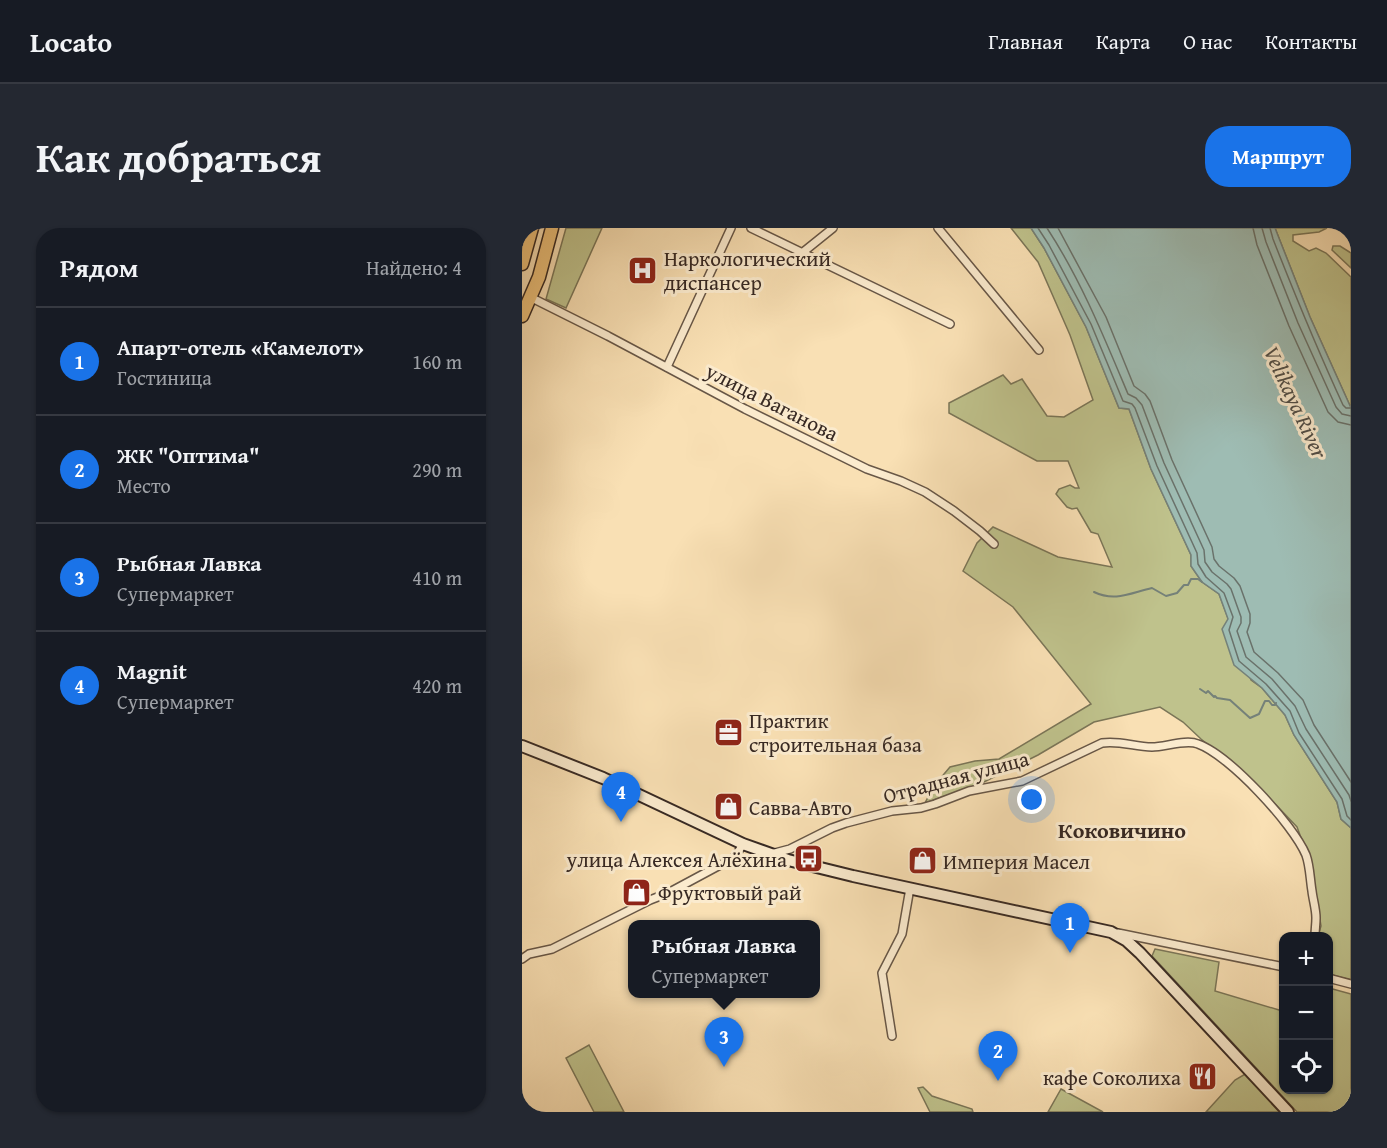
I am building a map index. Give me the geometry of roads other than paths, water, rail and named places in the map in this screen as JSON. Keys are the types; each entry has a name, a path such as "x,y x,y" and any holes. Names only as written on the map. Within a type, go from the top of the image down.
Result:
{"highway":[{"path":"522,264 532,228"},
{"path":"522,316 538,277 552,228"},
{"path":"528,243 542,242 546,249"}],"street":[{"path":"667,367 731,228"},
{"path":"751,228 950,324"},
{"path":"802,253 833,228"},
{"path":"938,228 1039,350"},
{"name":"улица Ваганова","path":"530,297 867,469 925,492 954,511 994,544"},
{"name":"Отрадная улица","path":"771,854 790,849 846,823 892,811 921,808 969,791 1022,781 1102,743 1115,742 1152,747 1196,743 1217,755 1251,785 1283,819 1300,844 1310,871 1316,917 1315,932"},
{"path":"522,746 603,778 743,844 771,854 828,870 1279,966"},
{"path":"522,959 529,954 552,949 668,893 735,857 743,844"},
{"path":"892,1036 882,973 902,934 910,888"},
{"path":"1111,932 1127,941 1140,953 1288,1112"},
{"path":"1140,953 1150,940"},
{"path":"1333,979 1351,984"}],"water":[{"name":"Velikaya River","path":"1031,228 1275,228 1310,317 1351,408 1351,828 1341,819 1337,802 1294,735 1285,715 1262,688 1234,665 1222,629 1228,619 1219,594 1202,582 1191,566 1191,555 1151,469 1129,409 1119,408 1086,327"}],"waterway":[{"path":"1094,592 1116,596 1152,588 1166,596 1177,593 1184,585 1188,585 1191,579 1198,579 1202,582"},
{"path":"1200,689 1206,693 1208,691 1214,697 1230,700 1250,718 1259,714 1265,701 1269,701 1272,705 1276,703"}],"place":[{"name":"Наркологический диспансер","path":"643,270"},
{"name":"Практик строительная база","path":"728,732"},
{"name":"Савва-Авто","path":"728,807"},
{"name":"Magnit","path":"621,822"},
{"name":"улица Алексея Алёхина","path":"808,859"},
{"name":"Империя Масел","path":"922,861"},
{"name":"Фруктовый рай","path":"637,892"},
{"name":"Апарт-отель «Камелот»","path":"1070,953"},
{"name":"Рыбная Лавка","path":"724,1067"},
{"name":"кафе Соколиха","path":"1202,1077"},
{"name":"ЖК \"Оптима\"","path":"998,1081"}],"district":[{"name":"Коковичино","path":"1122,830"}]}
